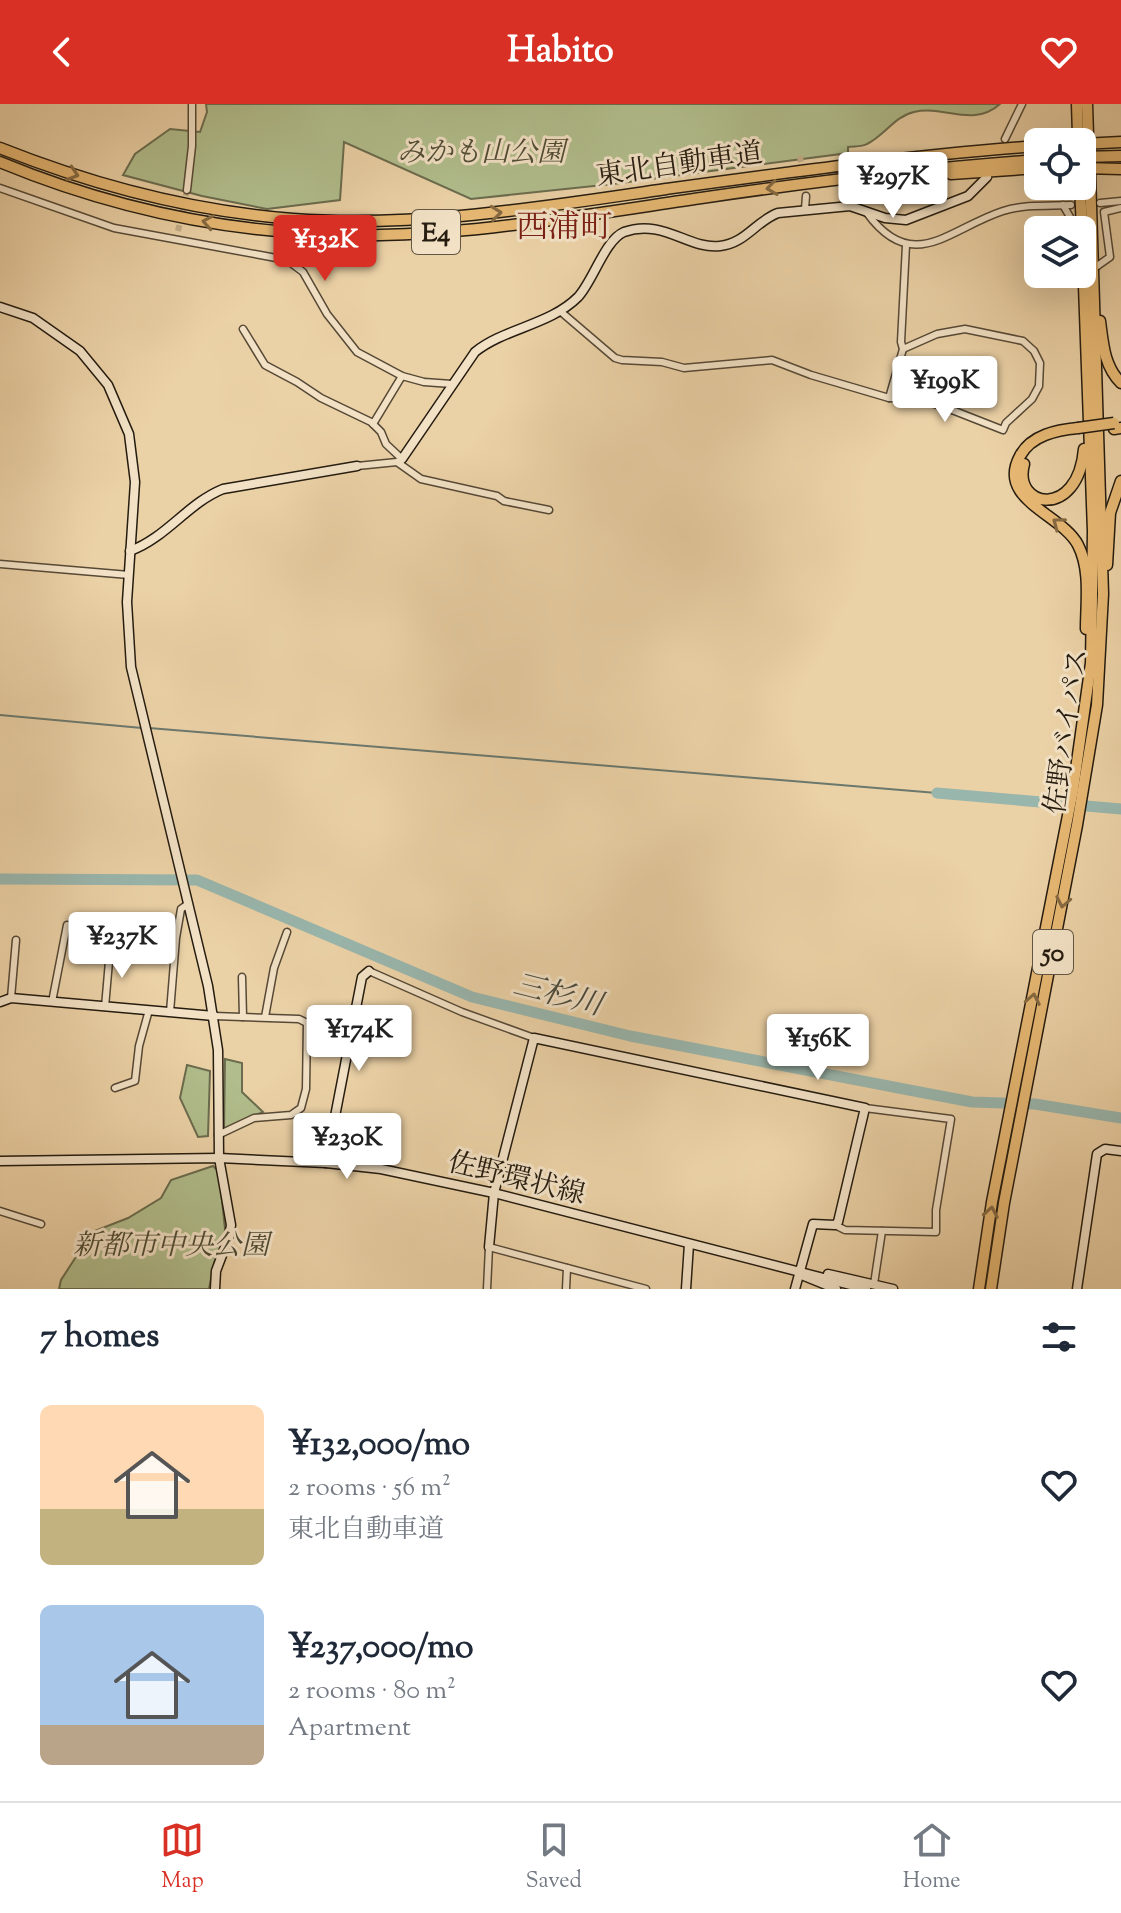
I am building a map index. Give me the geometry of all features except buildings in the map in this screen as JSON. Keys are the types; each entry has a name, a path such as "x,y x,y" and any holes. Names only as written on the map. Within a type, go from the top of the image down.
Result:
{"highway":[{"path":"1077,104 1081,128"},
{"path":"1084,128 1087,104"},
{"path":"1096,139 1121,142"},
{"name":"東北自動車道","path":"0,148 114,187 201,207 294,219 379,221 503,212 865,162 1024,147"},
{"path":"1096,157 1121,156"},
{"name":"東北自動車道","path":"0,162 110,200 187,218 258,229 337,235 417,233 505,225 877,174 1024,161"},
{"path":"877,174 939,175 1024,169"},
{"path":"1096,170 1121,169"},
{"name":"佐野バイパス","path":"1078,789 1087,703 1093,583 1084,288"},
{"name":"佐野バイパス","path":"979,1289 992,1202 1024,1077 1078,789 1097,705 1103,594 1093,288"},
{"path":"1094,288 1104,354 1112,373 1121,383"},
{"path":"1079,431 1046,441 1029,455 1022,472 1029,491 1047,500 1060,497 1072,488 1081,469 1084,446 1081,348 1085,318"},
{"path":"1087,703 1084,673 1086,575 1081,552 1068,530 1025,498 1017,486 1015,472 1019,457 1030,444 1045,435 1118,425"},
{"path":"1103,594 1110,513 1121,481"},
{"name":"佐野バイパス","path":"991,1289 1014,1124"}],"street":[{"path":"187,190 192,146 192,104"},
{"path":"1005,139 1022,104"},
{"path":"130,551 156,538 210,494 223,489 400,460 475,352 487,342 560,311 578,297 604,255 623,233 635,229 659,230 699,243 721,246 746,237 767,217 805,209 850,206 895,220 915,217 968,196 987,177"},
{"path":"0,188 114,228 287,260 303,272 327,314 357,352 402,376 424,382 452,384"},
{"path":"805,209 806,196"},
{"path":"1100,203 1121,201"},
{"path":"1063,205 1069,216"},
{"path":"867,213 886,234 906,245 917,246 945,239 1010,209 1071,205"},
{"path":"1096,267 1110,257 1104,212 1121,208"},
{"path":"175,239 178,231"},
{"path":"889,398 903,349 906,245"},
{"path":"0,307 33,318 66,339 96,367 117,401 129,434 134,464 128,647 146,736 214,1016 219,1060 219,1158 231,1225 216,1271 215,1289"},
{"path":"560,311 615,358 622,360 662,362 684,368 772,360 889,398 918,399 1003,430 1006,423 1032,399 1039,386 1040,363 1034,351 1023,341 965,329 937,334 903,349"},
{"path":"243,329 265,365 373,424 386,444 421,479 549,510"},
{"path":"373,424 402,376"},
{"path":"0,564 129,575"},
{"path":"170,1012 177,924 181,909 188,904"},
{"path":"52,1002 67,925"},
{"path":"265,1017 274,968 287,932"},
{"path":"11,998 16,940"},
{"path":"105,1007 110,950"},
{"path":"326,1163 362,977 369,971 462,1012 534,1038 865,1108 951,1119 936,1210 936,1232 845,1230 835,1225 813,1224 795,1289"},
{"path":"242,977 243,1017"},
{"path":"0,1002 11,998 214,1016 299,1019 307,1023 306,1089 301,1108 291,1115 254,1118 228,1133 218,1135"},
{"path":"115,1088 135,1081 139,1046 149,1010"},
{"path":"487,1289 494,1193 534,1038"},
{"path":"835,1225 841,1213 865,1108"},
{"path":"1077,1289 1097,1154 1105,1149 1121,1151"},
{"name":"佐野環状線","path":"0,1161 219,1158 326,1163 408,1174 799,1271"},
{"path":"0,1211 41,1224"},
{"path":"870,1287 882,1231"},
{"path":"686,1289 689,1244"},
{"path":"489,1247 642,1288"},
{"path":"566,1289 567,1268"},
{"path":"799,1271 846,1284 893,1289"},
{"path":"799,1271 870,1287"},
{"path":"799,1271 808,1280 836,1289"},
{"path":"602,1278 602,1289"}],"green space":[{"name":"みかも山公園","path":"206,104 1000,104 980,114 925,111 907,114 867,144 848,147 848,153 471,199 344,142 340,200 267,209 123,175 135,154 170,129 200,132 207,112"},
{"path":"225,1059 242,1063 242,1092 263,1112 224,1129"},
{"path":"187,1065 210,1071 208,1136 198,1137 180,1098"},
{"name":"新都市中央公園","path":"213,1166 219,1172 225,1229 209,1289 59,1289 61,1280 92,1232 128,1218 161,1198 171,1180"}],"waterway":[{"path":"0,715 142,728"},
{"path":"149,728 937,793"},
{"path":"937,793 1121,809"},
{"name":"三杉川","path":"0,879 197,880 472,997 630,1036 972,1102 1035,1104 1121,1118"}],"tunnel":[{"path":"800,156 806,196"},
{"path":"178,231 187,190"}],"district":[{"name":"西浦町","path":"564,226"}]}
